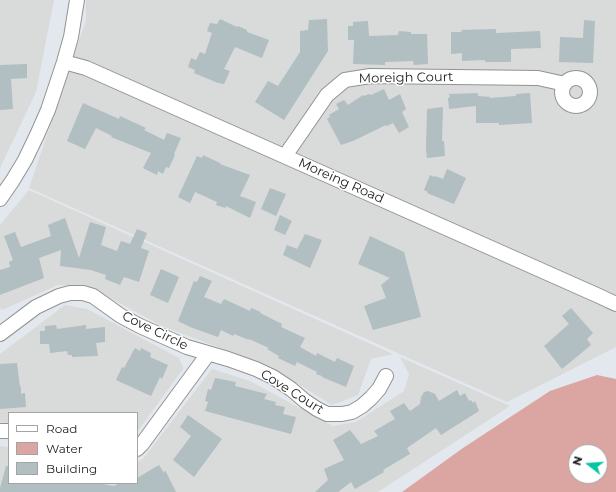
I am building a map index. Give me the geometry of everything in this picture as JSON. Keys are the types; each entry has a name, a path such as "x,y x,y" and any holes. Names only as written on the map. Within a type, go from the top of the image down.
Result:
{"street":[{"path":"2,193 13,180 21,167 48,110 71,37 77,0"},
{"name":"Moreing Road","path":"64,62 86,68 616,304"},
{"name":"Moreigh Court","path":"285,156 327,95 345,80 370,76 538,78 565,84"},
{"name":"Cove Circle","path":"0,334 36,307 59,296 70,293 83,293 93,296 122,316 140,326 187,347 208,354"},
{"path":"138,448 208,354"},
{"name":"Cove Court","path":"208,354 256,369 291,389 305,401 327,414 342,414 352,412 357,409 371,398 379,389 386,376"}],"shaded area":[{"path":"0,0 54,0 36,92 0,168"},
{"path":"86,0 616,0 616,347 507,402 29,188 86,20"},
{"path":"29,190 393,354 371,359 358,395 332,405 271,367 162,326 88,286 58,285 2,310 0,308 0,225"},
{"path":"65,305 87,309 179,358 183,369 138,431 138,412 8,412 8,423 0,422 0,354"},
{"path":"400,357 510,406 378,492 0,492 0,446 8,447 8,484 138,484 138,462 142,460 212,369 250,381 333,426 356,422 404,391 409,374"}],"water":[{"path":"597,375 616,379 616,492 402,492 463,448 550,391"}],"building":[{"path":"220,19 247,30 247,32 269,40 262,58 235,47 224,69 230,71 224,84 194,73 195,70 188,67 191,58 196,60 200,52 205,54 212,33 207,31 210,23 217,24"},
{"path":"327,19 328,51 284,120 255,102 268,81 278,86 300,52 300,31 308,30 309,20"},
{"path":"584,20 595,21 593,63 559,62 560,37 583,38"},
{"path":"368,21 369,36 398,35 399,31 411,32 411,34 427,34 428,64 414,65 413,61 385,62 385,65 353,64 354,40 348,40 348,26 353,26 353,22"},
{"path":"496,29 496,33 540,31 541,48 511,49 511,62 485,62 485,60 462,61 462,53 451,54 451,32 462,32 461,30"},
{"path":"27,64 27,78 11,79 13,109 0,110 0,65"},
{"path":"384,89 389,100 400,94 406,109 402,112 409,127 399,133 393,123 341,145 327,119 330,117 329,115 339,109 336,104 344,100 348,105 363,95 371,95"},
{"path":"478,93 478,96 490,98 516,96 516,94 530,93 532,123 499,125 499,123 476,123 476,106 449,109 449,94"},
{"path":"83,103 119,119 120,116 146,128 144,130 164,140 167,133 181,138 169,168 166,167 163,174 158,171 157,175 143,168 151,153 111,137 112,136 96,128 85,149 67,141"},
{"path":"443,107 442,141 444,141 445,156 427,158 427,109"},
{"path":"203,155 220,164 250,175 240,196 256,202 250,218 226,206 225,208 216,205 217,202 195,192 190,203 178,197 197,156 202,158"},
{"path":"447,169 466,178 454,204 427,193 428,192 424,190 430,175 443,179"},
{"path":"270,188 286,194 276,216 261,209"},
{"path":"280,215 292,221 285,235 274,230"},
{"path":"65,218 79,258 90,222 106,227 101,245 117,251 121,241 130,244 137,229 147,233 141,248 149,251 139,282 124,277 120,285 105,279 106,275 91,270 60,266 61,250 39,258 44,278 0,295 0,270 10,267 9,262 13,260 4,236 15,232 21,247 51,236 48,225"},
{"path":"305,234 322,240 310,268 283,255 287,245 297,249"},
{"path":"370,236 404,252 421,317 373,330 364,306 386,298 381,285 390,278 358,264"},
{"path":"161,269 179,277 168,303 150,295"},
{"path":"200,276 212,281 204,297 221,304 224,299 250,311 251,308 261,312 260,313 282,324 281,327 305,338 300,347 316,356 317,353 335,362 337,358 354,366 346,387 316,374 317,372 297,362 295,366 278,358 279,356 267,349 269,348 249,339 234,334 233,336 221,330 218,337 178,321 194,281 197,282"},
{"path":"571,308 593,333 587,339 591,345 562,369 544,346 569,324 562,316"},
{"path":"56,325 57,329 86,325 86,329 105,327 105,342 96,343 98,356 72,357 72,355 68,355 67,351 50,353 49,344 40,344 40,331 45,331 45,326"},
{"path":"135,348 140,351 141,348 151,353 150,357 168,365 162,379 160,377 151,396 116,380 122,367 124,368"},
{"path":"17,363 21,394 25,393 26,407 0,409 0,364"},
{"path":"215,378 236,382 235,386 267,394 264,399 276,402 275,405 285,407 283,414 296,417 291,434 205,411 208,402 205,401 208,389 211,390"},
{"path":"457,390 460,396 465,393 469,401 471,400 473,403 475,401 479,411 441,435 436,428 407,448 410,454 383,470 384,472 355,489 351,482 338,492 315,492 328,480 324,469 344,460 333,440 350,430 361,444 378,436 374,431 395,419 390,411 404,403 410,411 420,404 421,397 424,392 428,391 435,394 439,401"},
{"path":"188,415 222,439 194,477 173,460 191,436 180,427"},
{"path":"159,465 164,473 165,470 176,492 0,492 6,466 8,466 8,484 103,484 114,486 118,484 138,484 138,477"}]}
